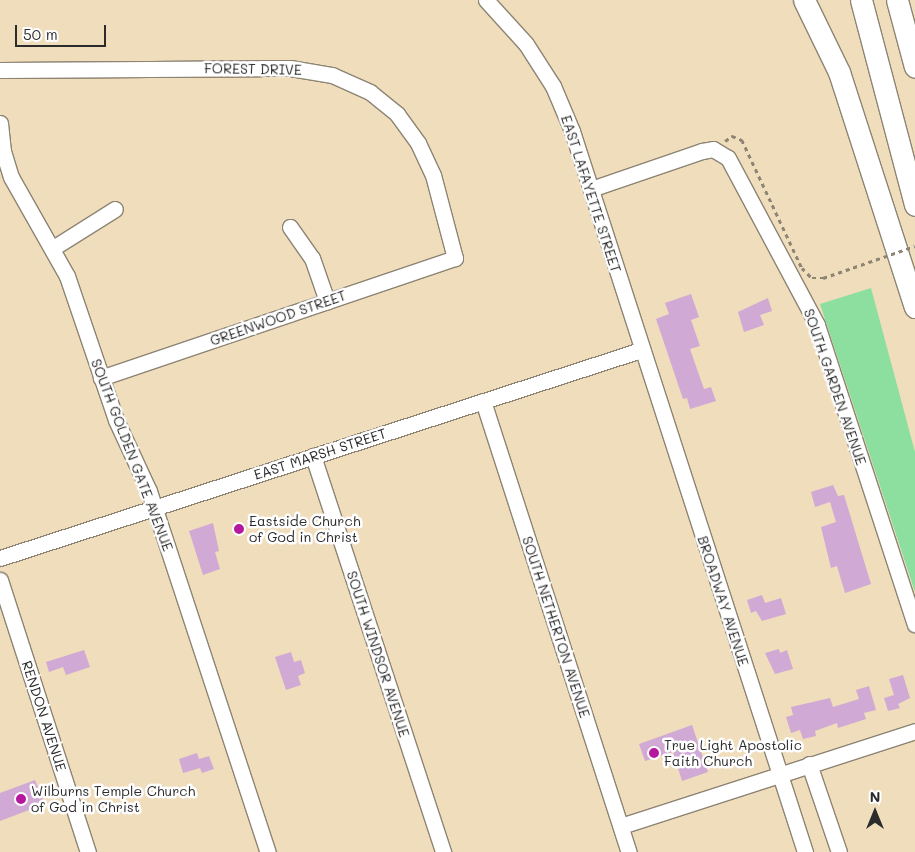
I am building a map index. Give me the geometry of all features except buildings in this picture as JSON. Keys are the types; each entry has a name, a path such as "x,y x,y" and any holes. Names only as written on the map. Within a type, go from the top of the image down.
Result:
{"highway":[{"path":"804,0 839,72 915,307"},
{"path":"861,0 915,204"},
{"path":"897,0 912,39 915,67"},
{"path":"912,0 915,20"}],"street":[{"name":"EAST LAFAYETTE STREET","path":"486,0 526,44 553,86 572,131 641,350"},
{"name":"FOREST DRIVE","path":"0,70 290,68 332,75 354,83 397,114 418,143 433,174 455,258"},
{"name":"SOUTH GOLDEN GATE AVENUE","path":"0,123 3,151 11,177 53,248 67,276 100,378 155,508 268,852"},
{"name":"SOUTH GARDEN AVENUE","path":"591,189 702,151 713,149 728,158 817,326 915,624"},
{"path":"53,248 115,209"},
{"path":"290,227 312,258 327,301"},
{"name":"GREENWOOD STREET","path":"100,378 455,258"},
{"name":"EAST MARSH STREET","path":"0,558 641,350"},
{"name":"BROADWAY AVENUE","path":"641,350 806,852"},
{"name":"SOUTH NETHERTON AVENUE","path":"483,401 629,852"},
{"name":"SOUTH WINDSOR AVENUE","path":"313,456 443,852"},
{"name":"RENDON AVENUE","path":"0,580 88,852"},
{"path":"621,826 780,773 915,731"},
{"path":"809,764 839,852"}],"path":[{"path":"742,140 802,268 812,278 822,278 915,246"}],"green space":[{"path":"871,288 915,452 915,592 820,304"}],"place":[{"name":"Eastside Church of God in Christ","path":"239,529"},
{"name":"True Light Apostolic Faith Church","path":"654,753"},
{"name":"Wilburns Temple Church of God in Christ","path":"21,799"}]}
